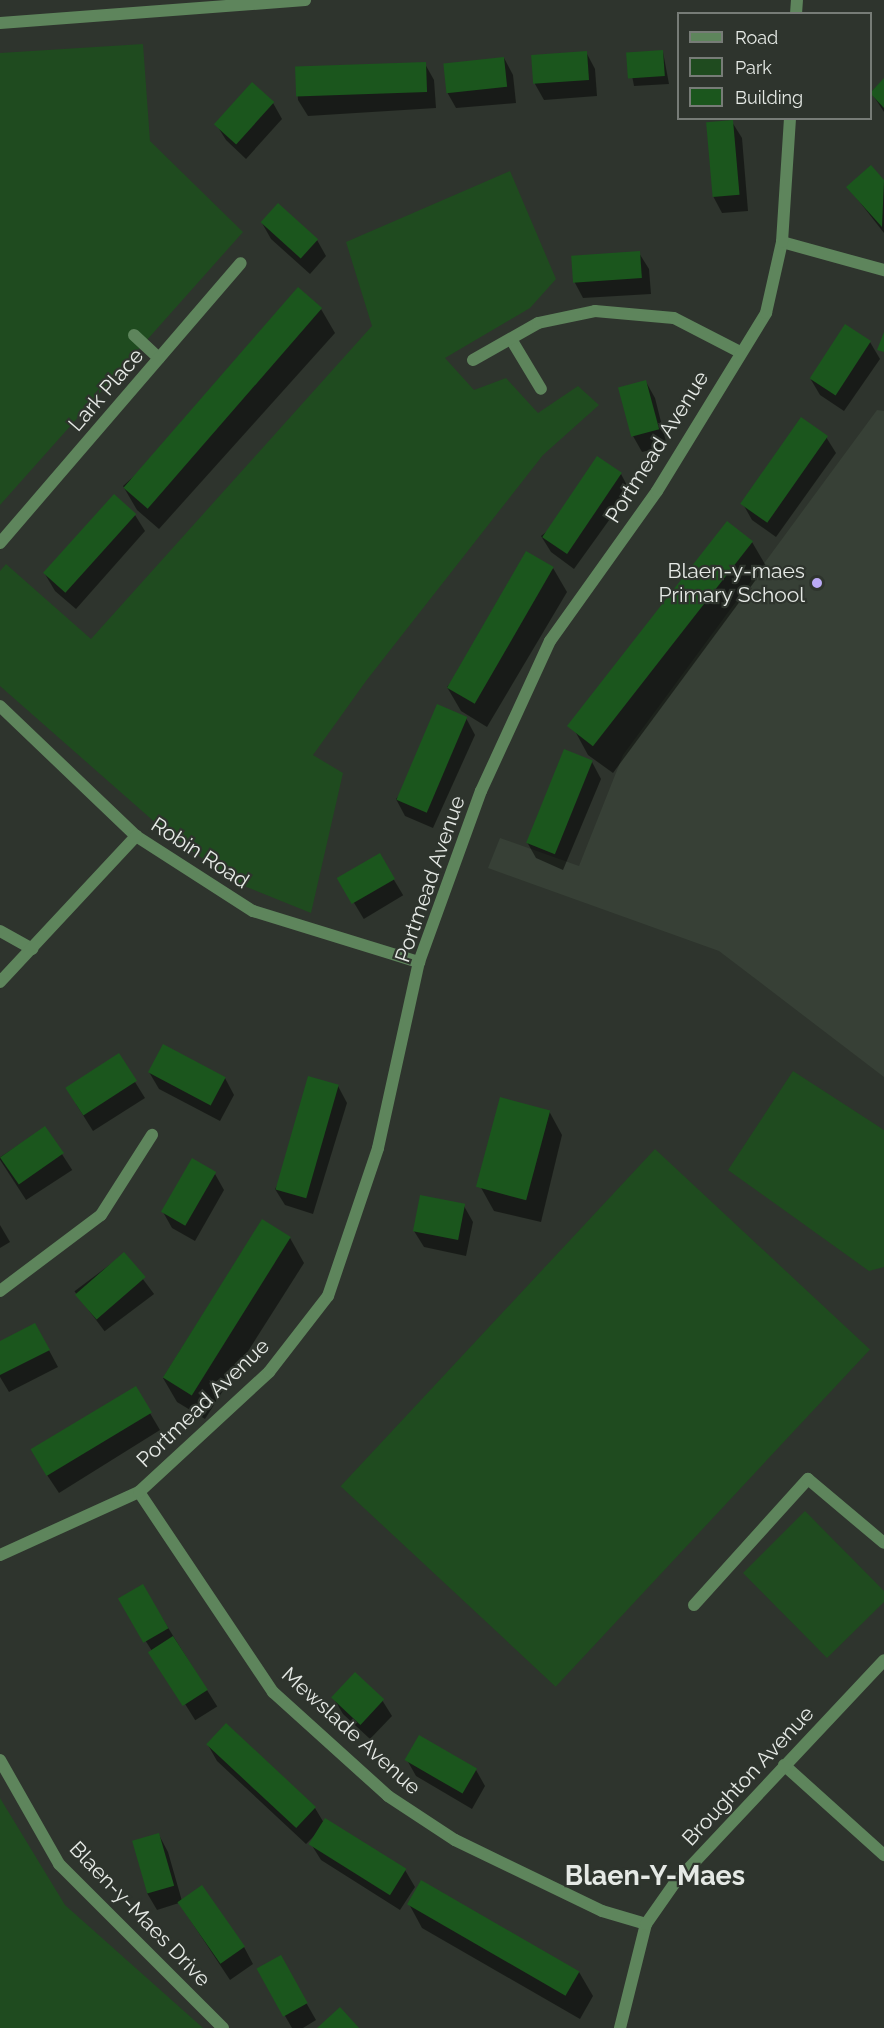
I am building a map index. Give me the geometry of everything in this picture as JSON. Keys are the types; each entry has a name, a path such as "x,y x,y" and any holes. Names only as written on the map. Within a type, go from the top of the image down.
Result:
{"street":[{"path":"0,23 305,0"},
{"name":"Portmead Avenue","path":"0,1555 139,1492 268,1372 328,1296 378,1148 419,962 481,790 550,641 657,491 740,352 766,313 782,242 790,120"},
{"path":"782,242 884,270"},
{"name":"Lark Place","path":"0,543 241,263"},
{"path":"473,360 538,323 595,311 674,318 740,352"},
{"path":"134,334 159,358"},
{"path":"511,339 541,389"},
{"name":"Robin Road","path":"0,706 136,836 253,911 419,962"},
{"path":"0,982 136,836"},
{"path":"0,931 32,949"},
{"path":"0,1291 101,1215 152,1135"},
{"path":"694,1605 808,1479 884,1543"},
{"name":"Mewslade Avenue","path":"139,1492 273,1692 388,1796 455,1840 602,1911 646,1924"},
{"name":"Broughton Avenue","path":"620,2028 646,1924 674,1884 884,1660"},
{"name":"Blaen-y-Maes Drive","path":"0,1760 58,1864 223,2028"},
{"path":"784,1765 884,1855"}],"shaded area":[{"name":"Blaen-y-maes Primary School","path":"877,410 884,411 884,1077 719,951 488,868 500,838 579,866 623,755"}],"green space":[{"path":"143,44 150,141 243,232 0,505 0,53"},
{"path":"510,171 556,279 530,308 445,358 474,390 506,378 538,413 578,386 599,405 543,455 366,681 313,755 343,773 311,913 234,882 158,825 0,686 0,571 6,564 91,639 372,326 346,242"},
{"path":"793,1071 884,1130 884,1267 869,1271 728,1170"},
{"path":"655,1149 870,1350 556,1687 341,1486"},
{"path":"805,1511 884,1591 884,1602 827,1658 743,1573"},
{"path":"0,1798 65,1905 203,2028 0,2028"}],"building":[{"path":"663,50 665,76 628,79 626,53"},
{"path":"587,51 589,80 533,84 531,55"},
{"path":"504,57 507,87 446,93 443,63"},
{"path":"426,62 427,92 296,97 295,67"},
{"path":"884,78 884,108 872,95 872,91"},
{"path":"252,82 274,102 236,144 214,124"},
{"path":"733,120 740,195 713,197 706,122"},
{"path":"871,165 884,180 882,227 846,187"},
{"path":"278,203 318,239 301,258 261,222"},
{"path":"640,251 642,278 573,283 571,256"},
{"path":"298,287 322,308 148,509 123,488"},
{"path":"845,324 871,341 836,395 810,379"},
{"path":"884,332 884,352 877,350"},
{"path":"646,380 659,429 631,437 618,388"},
{"path":"801,417 828,436 767,523 740,504"},
{"path":"597,456 622,473 567,554 542,537"},
{"path":"114,494 136,514 65,593 43,573"},
{"path":"727,521 753,541 593,746 567,726"},
{"path":"526,551 554,567 475,704 447,688"},
{"path":"437,704 467,717 427,813 396,800"},
{"path":"564,749 593,761 555,854 526,843"},
{"path":"380,853 395,879 352,904 337,878"},
{"path":"163,1044 226,1077 211,1106 148,1072"},
{"path":"119,1053 137,1081 83,1116 65,1088"},
{"path":"308,1076 339,1085 306,1198 275,1189"},
{"path":"500,1097 550,1110 526,1200 476,1187"},
{"path":"45,1126 64,1153 19,1185 0,1158"},
{"path":"192,1158 216,1172 185,1226 161,1212"},
{"path":"420,1195 465,1204 458,1240 413,1231"},
{"path":"262,1219 291,1237 192,1396 163,1378"},
{"path":"124,1252 146,1277 97,1320 75,1295"},
{"path":"35,1323 50,1350 0,1375 0,1341"},
{"path":"136,1386 152,1413 47,1476 31,1449"},
{"path":"143,1584 168,1628 143,1643 118,1598"},
{"path":"173,1636 208,1690 183,1706 148,1652"},
{"path":"355,1672 384,1699 360,1725 331,1698"},
{"path":"226,1723 316,1807 296,1828 206,1744"},
{"path":"419,1735 477,1768 463,1794 404,1760"},
{"path":"325,1818 406,1869 390,1895 309,1844"},
{"path":"159,1833 174,1886 147,1894 132,1841"},
{"path":"421,1880 579,1972 565,1996 407,1904"},
{"path":"202,1885 245,1946 220,1964 177,1902"},
{"path":"281,1955 308,2003 283,2017 257,1969"},
{"path":"340,2007 359,2028 317,2028"}],"place":[{"name":"Blaen-y-maes Primary School","path":"817,583"}],"district":[{"name":"Blaen-Y-Maes","path":"655,1876"}]}
